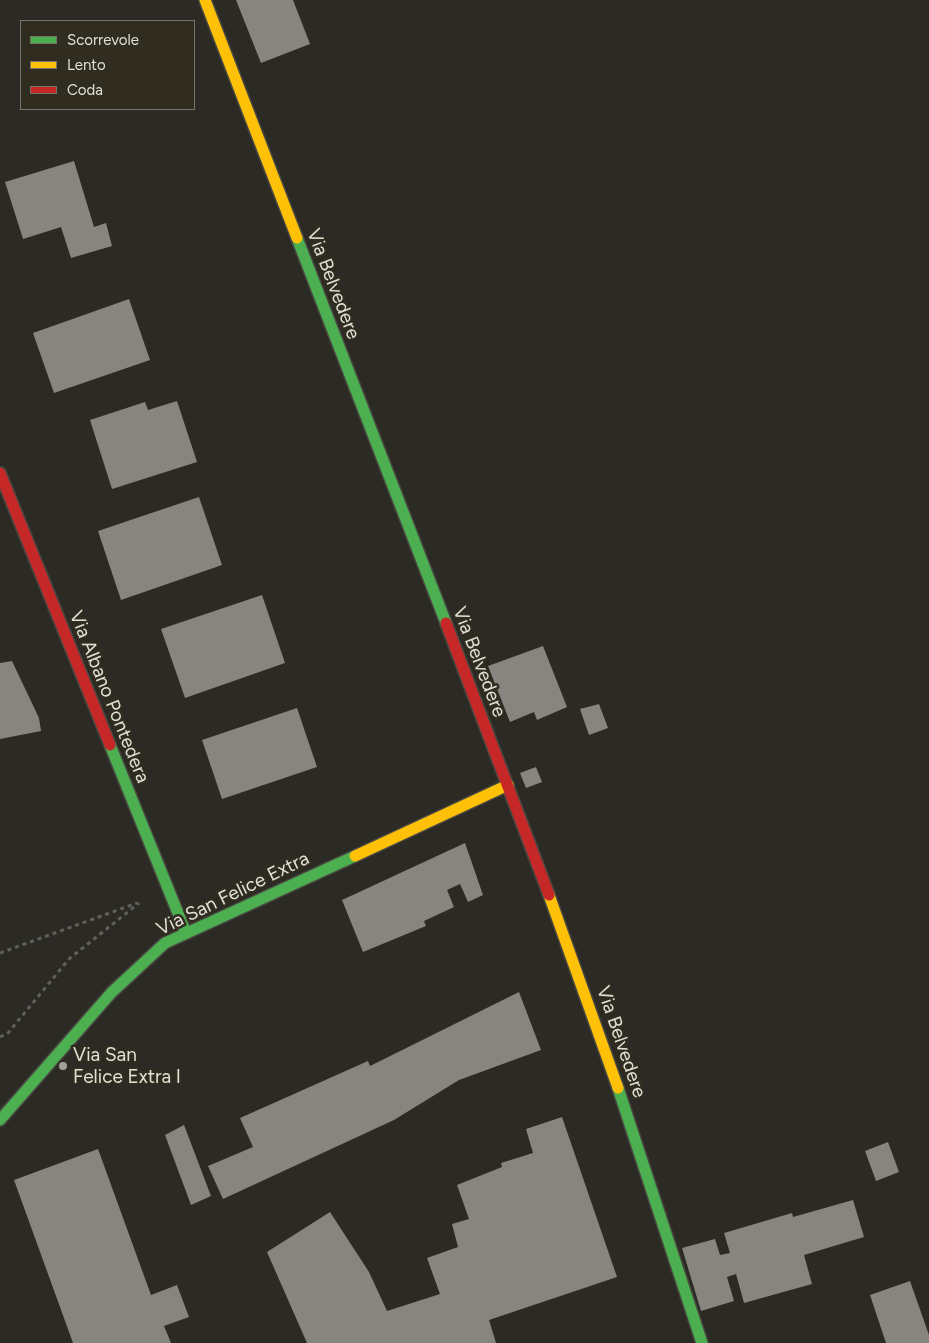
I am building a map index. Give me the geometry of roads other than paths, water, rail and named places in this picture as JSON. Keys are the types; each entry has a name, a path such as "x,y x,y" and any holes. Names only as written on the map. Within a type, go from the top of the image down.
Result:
{"street":[{"name":"Via Belvedere","path":"205,0 508,785 604,1044 702,1343"},
{"name":"Via Albano Pontedera","path":"0,473 186,933"},
{"name":"Via San Felice Extra","path":"0,1120 112,992 165,943 508,785"}],"place":[{"name":"Via San Felice Extra I","path":"63,1066"}]}
